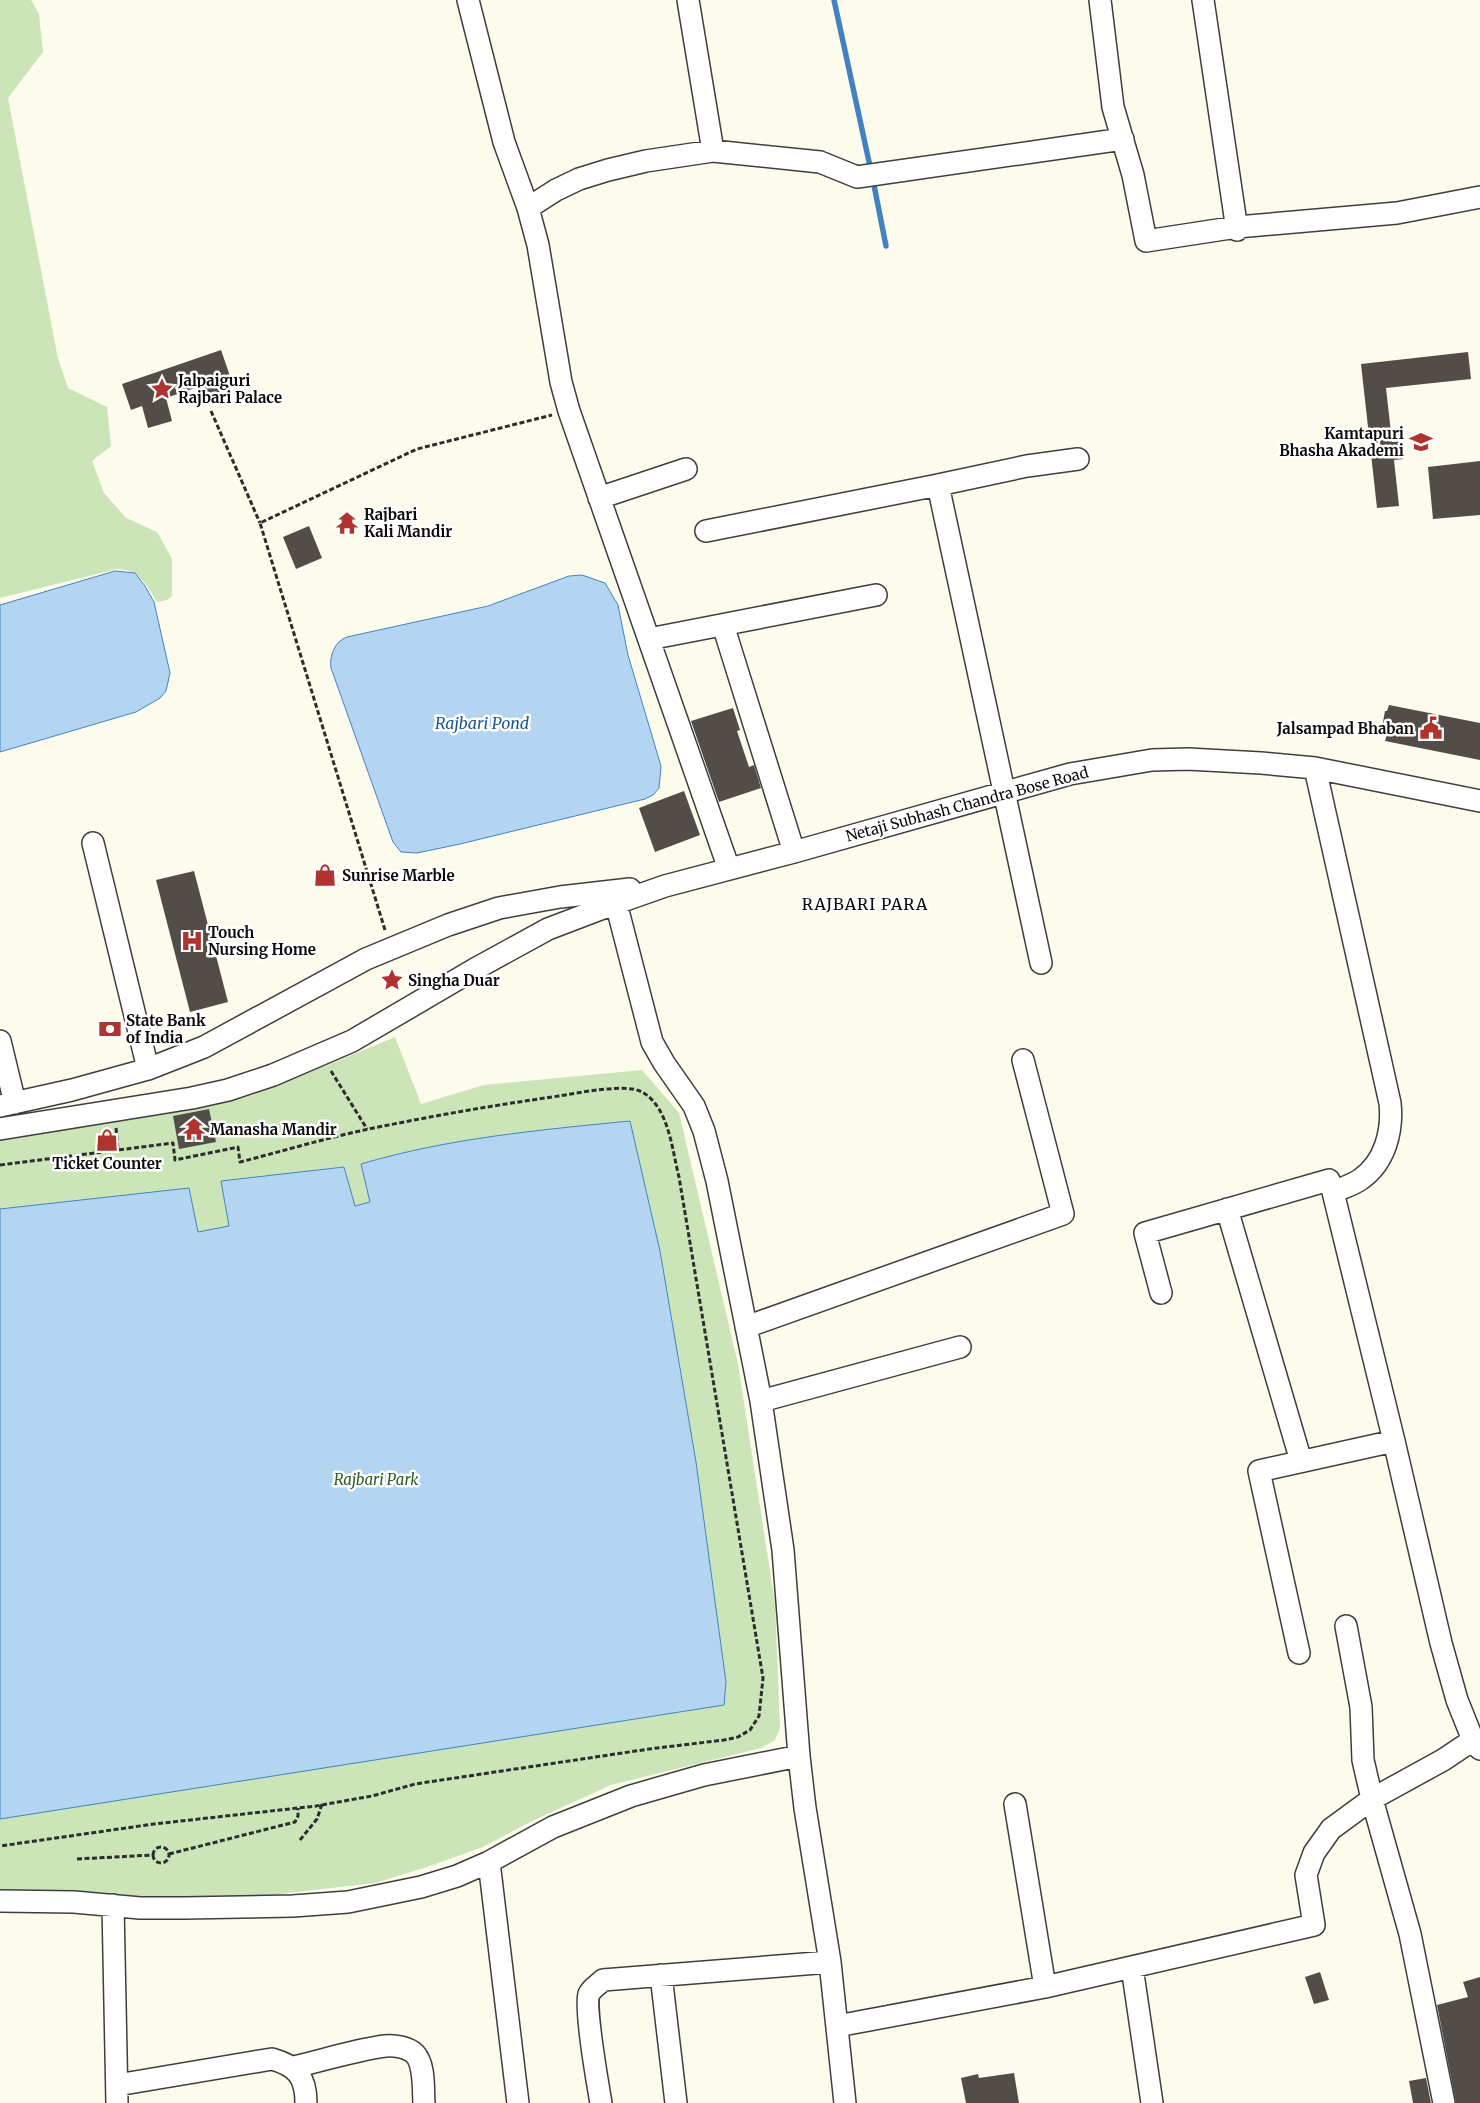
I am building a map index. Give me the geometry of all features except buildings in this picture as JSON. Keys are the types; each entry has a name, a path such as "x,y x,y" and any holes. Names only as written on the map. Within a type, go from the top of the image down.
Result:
{"street":[{"path":"468,0 504,142 528,208 538,245 558,366 569,412 729,869"},
{"path":"688,0 713,151"},
{"path":"1100,0 1112,97 1133,175 1146,241 1237,228 1397,213 1480,197"},
{"path":"1203,0 1237,228"},
{"path":"528,208 556,190 594,175 646,161 713,151 820,162 856,177 1123,139"},
{"path":"706,531 1027,466 1078,459"},
{"path":"599,498 686,470"},
{"path":"938,485 1041,963"},
{"path":"649,640 876,595"},
{"path":"723,625 794,852"},
{"name":"Netaji Subhash Chandra Bose Road","path":"0,1128 115,1115 228,1090 282,1072 352,1042 474,969 548,929 616,903 665,886 794,852 1004,791 1070,774 1152,760 1188,759 1315,768 1480,800"},
{"path":"1315,768 1392,1116 1388,1140 1377,1162 1360,1180 1333,1192"},
{"path":"93,844 148,1069"},
{"name":"Netaji Subhash Chandra Bose Road","path":"7,1104 72,1090 148,1069 204,1047 366,959 448,925 499,908 560,897 665,886"},
{"path":"616,903 652,1042 664,1064 694,1106 704,1131 717,1181 761,1401 783,1550 799,1756 808,1827 830,1962 845,2103"},
{"path":"0,1041 7,1104"},
{"path":"746,1327 1063,1214 1023,1060"},
{"path":"837,2026 1045,1987 1314,1925 1306,1875 1314,1854 1331,1829 1372,1799 1443,1760 1477,1744 1456,1700 1441,1643 1394,1441 1329,1180 1145,1234 1161,1293"},
{"path":"1227,1209 1301,1461"},
{"path":"761,1401 960,1347"},
{"path":"1299,1653 1259,1471 1394,1441"},
{"path":"1346,1626 1361,1707 1363,1760 1410,1934 1444,2103"},
{"path":"0,1901 74,1902 185,1908 293,1906 348,1902 435,1883 489,1862 553,1827 631,1796 704,1775 799,1756"},
{"path":"1015,1804 1045,1987"},
{"path":"489,1862 518,2103"},
{"path":"113,1905 117,2094 272,2059 294,2067 387,2046 403,2047 415,2054 423,2076 424,2103"},
{"path":"601,2103 588,1996 593,1988 603,1980 830,1962"},
{"path":"1132,1967 1152,2103"},
{"path":"661,1975 676,2103"},
{"path":"294,2067 302,2078 306,2103"}],"path":[{"path":"211,411 260,523 390,948"},
{"path":"260,523 417,449 569,412"},
{"path":"328,1065 367,1130"},
{"path":"0,1165 173,1143 175,1160 238,1147 240,1162 367,1130 487,1106 600,1090 626,1089 640,1091 657,1106 666,1126 679,1177 763,1678 759,1716 750,1730 738,1737 415,1784 372,1796 298,1808 154,1824 0,1846"},
{"path":"115,1115 118,1150"},
{"path":"300,1840 320,1814 322,1804"},
{"path":"169,1854 295,1822 298,1816 298,1808"},
{"path":"153,1855 157,1848 161,1847 168,1850 169,1854"},
{"path":"153,1855 158,1862 162,1863 168,1858 169,1854"},
{"path":"77,1859 153,1855"}],"green space":[{"path":"0,0 31,0 39,14 43,52 8,98 58,359 68,388 107,407 111,446 92,461 104,493 126,518 157,532 172,559 172,596 167,600 157,602 142,579 131,572 117,569 0,598"},
{"name":"Rajbari Park","path":"395,1037 421,1104 484,1085 642,1070 679,1113 738,1364 775,1604 780,1728 775,1740 761,1748 611,1785 532,1821 483,1847 375,1883 262,1896 163,1902 0,1889 0,1136 230,1098 328,1065"}],"water":[{"path":"115,571 135,573 154,602 170,673 166,691 160,698 136,712 0,752 0,605"},
{"name":"Rajbari Pond","path":"582,575 605,583 618,605 628,655 661,766 659,788 653,795 645,799 460,844 417,853 401,852 393,842 331,668 332,654 336,645 347,637 488,606 569,576"},
{"name":"Rajbari Park","path":"630,1121 660,1251 696,1462 726,1682 724,1705 0,1819 0,1209 189,1188 198,1232 229,1226 221,1181 344,1167 355,1206 370,1202 361,1164 461,1141"}],"waterway":[{"path":"834,0 871,171"},
{"path":"873,180 886,246"}],"place":[{"name":"Jalpaiguri Rajbari Palace","path":"162,389"},
{"name":"Kamtapuri Bhasha Akademi","path":"1421,442"},
{"name":"Rajbari Kali Mandir","path":"347,523"},
{"name":"Jalsampad Bhaban","path":"1431,728"},
{"name":"Sunrise Marble","path":"325,875"},
{"name":"Touch Nursing Home","path":"192,941"},
{"name":"Singha Duar","path":"392,980"},
{"name":"State Bank of India","path":"110,1029"},
{"name":"Manasha Mandir","path":"194,1129"},
{"name":"Ticket Counter","path":"107,1140"}],"district":[{"name":"RAJBARI PARA","path":"865,904"}]}
